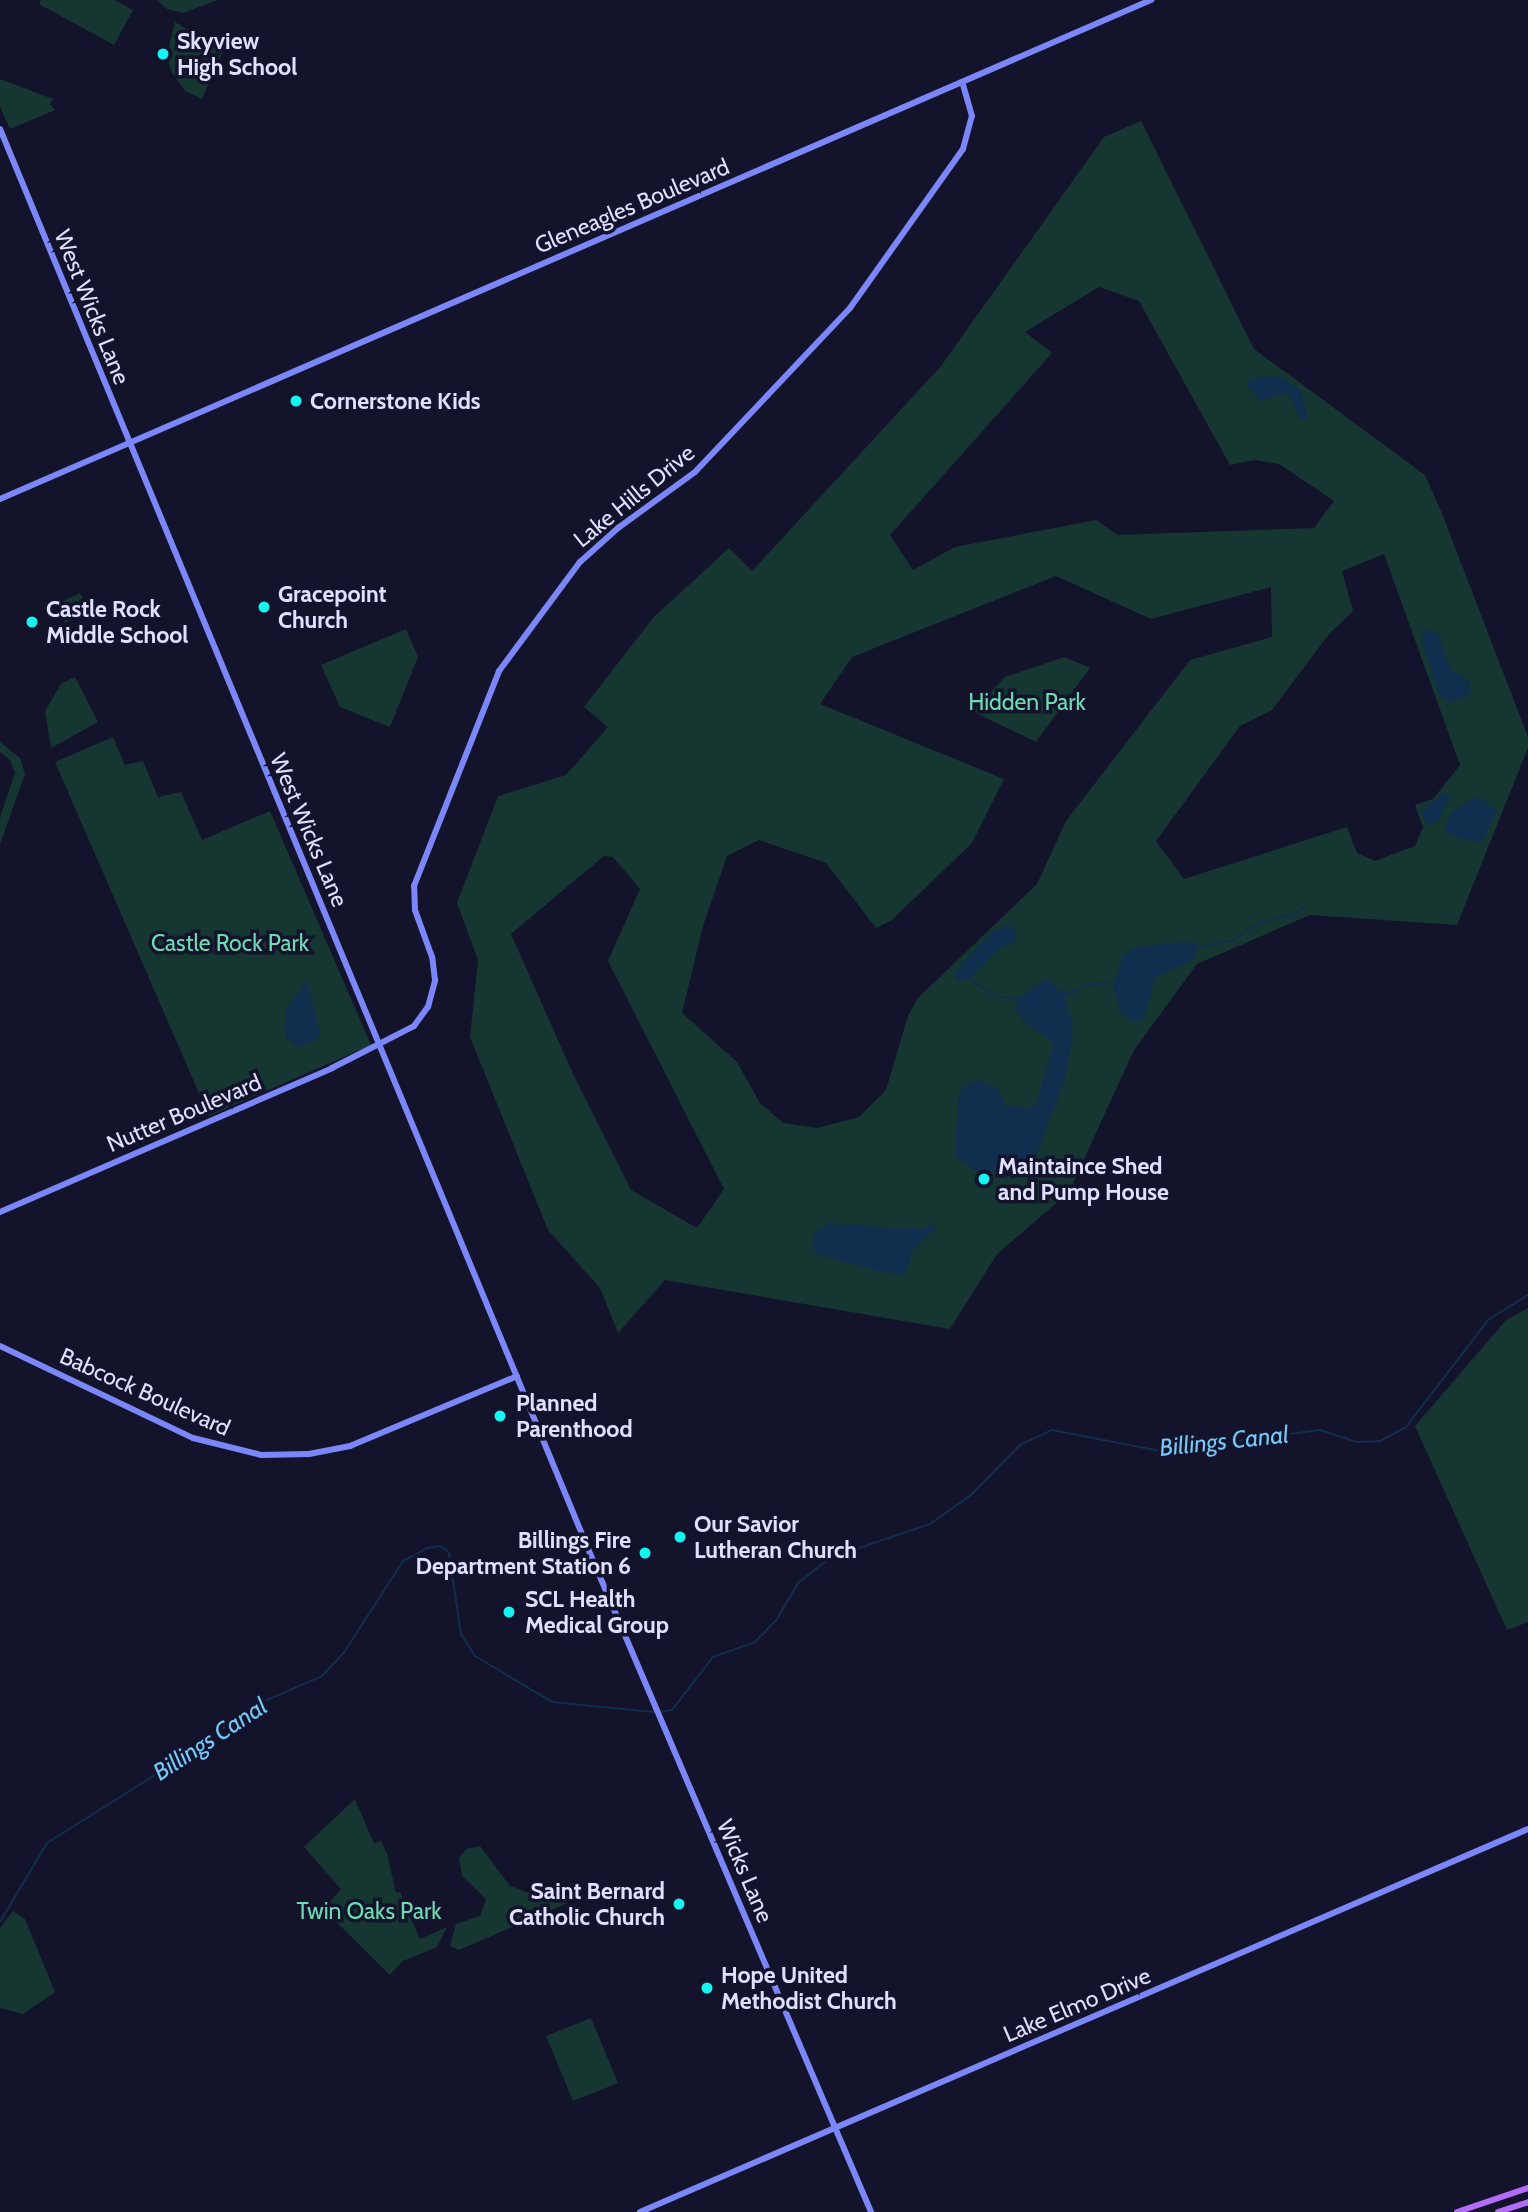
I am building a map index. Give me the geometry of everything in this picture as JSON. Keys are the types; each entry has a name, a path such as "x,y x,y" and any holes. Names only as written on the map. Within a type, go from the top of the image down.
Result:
{"main road":[{"path":"1457,2212 1528,2188"},
{"path":"1499,2212 1528,2202"}],"street":[{"name":"Gleneagles Boulevard","path":"0,499 1151,0"},
{"name":"Lake Hills Drive","path":"382,1045 414,1026 432,996 435,968 415,910 414,886 499,671 580,562 618,528 695,472 850,308 963,149 972,116 962,82"},
{"name":"West Wicks Lane","path":"0,129 127,443 382,1045 586,1544"},
{"name":"Nutter Boulevard","path":"0,1212 382,1045"},
{"name":"Babcock Boulevard","path":"0,1346 193,1438 261,1455 309,1454 351,1446 517,1376"},
{"name":"Wicks Lane","path":"586,1544 870,2212"},
{"name":"Lake Elmo Drive","path":"640,2212 1528,1829"}],"green space":[{"path":"41,0 114,0 133,10 114,45 39,4"},
{"path":"157,0 218,0 183,13 167,9"},
{"path":"175,22 223,51 202,99 185,91 171,71 167,55"},
{"path":"0,79 53,99 50,104 55,110 10,129 0,107"},
{"path":"1141,121 1254,349 1425,475 1528,737 1528,748 1457,925 1310,915 1197,964 1134,1050 1069,1192 997,1254 950,1329 665,1280 618,1333 600,1288 548,1230 470,1037 478,960 457,903 498,796 566,775 608,727 584,707 653,618 729,548 752,571 941,366 1104,137","holes":["1099,287 1139,301 1230,465 1254,460 1279,464 1334,501 1314,528 1118,535 1096,520 955,547 913,570 890,535 1052,353 1025,332","1384,554 1460,765 1433,799 1415,805 1423,827 1415,846 1375,861 1357,853 1347,827 1184,879 1156,841 1240,726 1272,710 1329,634 1353,611 1342,571","1056,576 1151,619 1271,587 1272,637 1190,660 1066,821 1037,884 918,998 908,1016 886,1090 859,1117 817,1128 783,1123 760,1103 737,1062 682,1013 703,926 727,856 759,840 826,863 876,928 892,920 972,843 1004,779 820,704 852,657","604,856 613,857 640,889 608,961 724,1189 697,1228 631,1190 573,1074 511,934"]},
{"path":"80,593 89,612 65,623 57,604"},
{"path":"406,629 418,657 390,727 340,707 321,665"},
{"name":"Hidden Park","path":"1064,657 1090,668 1036,742 972,711 1005,677"},
{"path":"75,677 98,722 51,748 45,711 61,684"},
{"name":"Castle Rock Park","path":"113,737 125,765 143,761 158,797 181,792 202,840 270,811 371,1045 209,1116 55,762"},
{"path":"0,742 20,758 25,774 0,844 0,817 15,773 10,760 0,752"},
{"path":"1528,1308 1528,1622 1507,1630 1415,1426 1506,1320"},
{"name":"Twin Oaks Park","path":"355,1799 374,1844 381,1841 387,1854 396,1893 400,1892 420,1939 447,1927 437,1947 403,1961 390,1975 323,1909 341,1889 304,1847"},
{"path":"480,1846 510,1886 537,1896 565,1895 568,1903 459,1950 450,1946 456,1924 480,1916 486,1899 462,1876 459,1858 466,1849"},
{"path":"13,1911 25,1919 55,1992 23,2014 0,2008 0,1928"},
{"path":"591,2018 618,2083 573,2101 546,2036"}],"water":[{"path":"1281,377 1301,391 1308,419 1301,420 1288,393 1261,400 1246,384 1254,378"},
{"path":"1425,629 1438,634 1450,670 1468,679 1471,691 1465,698 1449,702 1439,694 1421,639"},
{"path":"1444,793 1450,796 1437,822 1426,825 1421,810"},
{"path":"1476,797 1497,810 1482,843 1451,836 1444,829 1451,812"},
{"path":"1007,924 1016,931 1016,940 997,950 970,979 955,981 956,971 991,933"},
{"path":"1191,941 1198,947 1193,960 1155,977 1145,1018 1134,1022 1121,1013 1113,988 1123,955 1139,947"},
{"path":"1046,979 1064,993 1084,986 1065,998 1072,1024 1070,1054 1063,1085 1034,1160 1017,1176 1005,1179 986,1169 984,1173 972,1169 955,1155 958,1099 966,1084 979,1081 997,1088 1006,1106 1035,1108 1054,1043 1022,1020 1016,1008 1017,999"},
{"path":"307,981 320,1033 317,1040 297,1047 286,1037 286,1009"},
{"path":"827,1224 923,1229 934,1224 936,1228 913,1249 906,1272 895,1275 818,1255 812,1246 814,1233"}],"waterway":[{"path":"1198,947 1234,940 1258,923 1292,915 1304,907"},
{"path":"970,979 995,996 1017,999"},
{"path":"1084,986 1114,982"},
{"name":"Billings Canal","path":"660,1712 672,1710 713,1657 755,1642 777,1619 798,1583 830,1558 930,1524 971,1495 1020,1445 1052,1430 1160,1451 1320,1430 1356,1442 1380,1441 1406,1427 1488,1320 1528,1295"},
{"name":"Billings Canal","path":"0,1922 47,1843 190,1753 249,1708 322,1676 345,1651 403,1561 427,1548 441,1546 449,1553 461,1634 475,1656 552,1702 654,1712"}],"place":[{"name":"Skyview High School","path":"163,54"},
{"name":"Cornerstone Kids","path":"296,401"},
{"name":"Gracepoint Church","path":"264,607"},
{"name":"Castle Rock Middle School","path":"32,622"},
{"name":"Maintaince Shed and Pump House","path":"984,1179"},
{"name":"Planned Parenthood","path":"500,1416"},
{"name":"Our Savior Lutheran Church","path":"680,1537"},
{"name":"Billings Fire Department Station 6","path":"645,1553"},
{"name":"SCL Health Medical Group","path":"509,1612"},
{"name":"Saint Bernard Catholic Church","path":"679,1904"},
{"name":"Hope United Methodist Church","path":"707,1988"}]}
